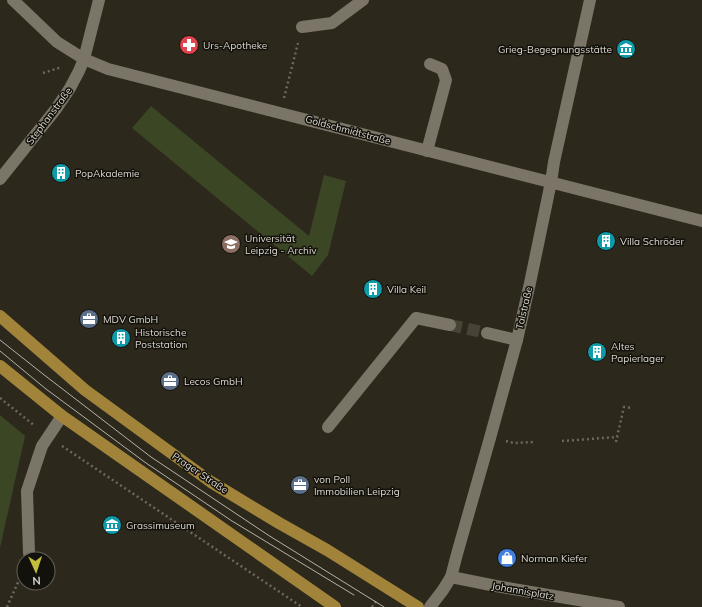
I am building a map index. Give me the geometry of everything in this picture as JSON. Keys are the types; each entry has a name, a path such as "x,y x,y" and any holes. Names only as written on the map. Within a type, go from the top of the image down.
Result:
{"main road":[{"name":"Prager Straße","path":"0,316 85,390 211,482 327,550 418,607"},
{"path":"0,366 62,416 335,607"}],"street":[{"name":"Goldschmidtstraße","path":"13,0 57,42 84,59 108,69 702,221"},
{"name":"Stephanstraße","path":"0,179 63,99 79,71 84,59 99,0"},
{"path":"302,27 332,23 363,0"},
{"name":"Talstraße","path":"430,607 451,577 517,340 590,0"},
{"path":"427,151 446,80 442,69 430,64"},
{"path":"328,427 416,318 450,325"},
{"path":"487,333 517,340"},
{"path":"29,551 27,491 42,446 62,416"},
{"name":"Johannisplatz","path":"451,577 619,607"}],"path":[{"path":"287,86 297,46"},
{"path":"0,398 48,437 302,607"},
{"path":"616,442 624,407 633,408"},
{"path":"562,440 617,437"},
{"path":"514,443 535,442"},
{"path":"7,607 16,586"}],"green space":[{"path":"151,106 309,236 324,175 346,181 328,255 312,276 132,128"},
{"path":"0,415 25,436 0,548"}],"tunnel":[{"path":"450,325 487,333"}],"tram line":[{"path":"0,340 151,457 268,535 384,607"},
{"path":"0,351 46,389 146,463 232,521 354,595"}],"place":[{"name":"Urs-Apotheke","path":"189,45"},
{"name":"Grieg-Begegnungsstätte","path":"626,49"},
{"name":"PopAkademie","path":"61,173"},
{"name":"Villa Schröder","path":"606,241"},
{"name":"Universität Leipzig - Archiv","path":"231,244"},
{"name":"Villa Keil","path":"373,289"},
{"name":"MDV GmbH","path":"89,319"},
{"name":"Historische Poststation","path":"121,338"},
{"name":"Altes Papierlager","path":"597,352"},
{"name":"Lecos GmbH","path":"170,381"},
{"name":"von Poll Immobilien Leipzig","path":"300,485"},
{"name":"Grassimuseum","path":"112,525"},
{"name":"Norman Kiefer","path":"507,558"}]}
